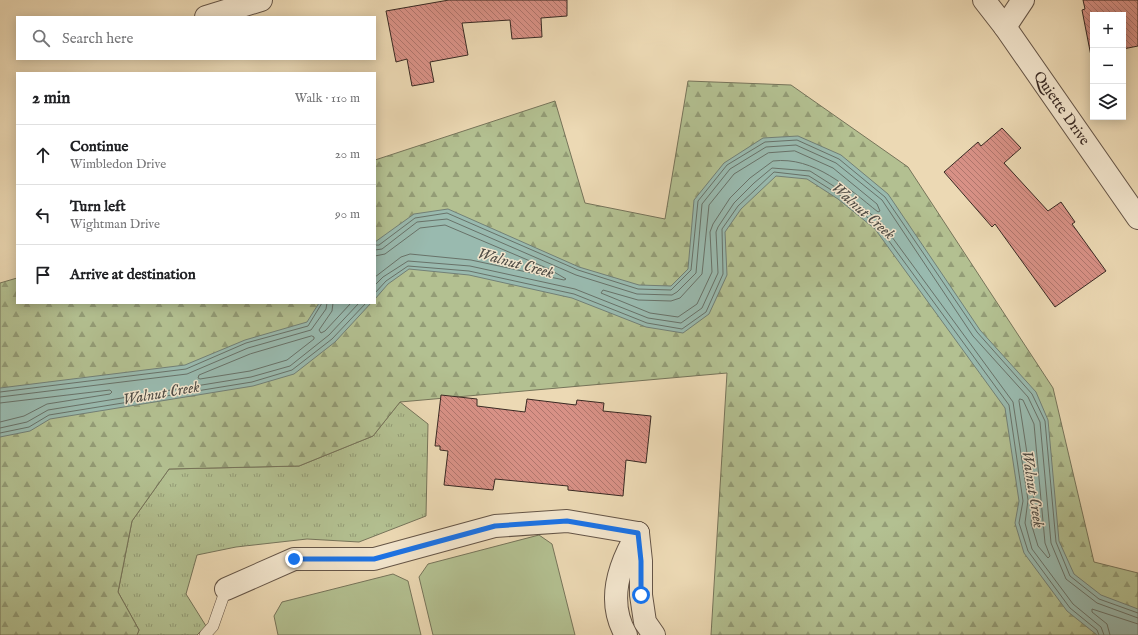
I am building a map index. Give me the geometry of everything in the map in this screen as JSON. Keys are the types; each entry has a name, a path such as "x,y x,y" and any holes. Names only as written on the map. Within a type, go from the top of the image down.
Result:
{"street":[{"path":"209,16 261,0"},
{"name":"Quiette Drive","path":"984,0 1005,27 1138,218"},
{"path":"1005,27 1023,0"},
{"path":"226,589 294,559 374,559 495,526 567,521 638,533"},
{"path":"626,635 622,629 615,594 625,555 638,533"},
{"path":"638,533 641,561 641,595 645,622 654,635"}],"lane":[{"path":"205,635 213,626 226,589"}],"green space":[{"path":"688,81 791,85 908,167 1053,388 1094,562 1138,573 1138,635 711,635 727,373 400,402 373,436 299,466 169,469 132,521 118,592 139,630 137,635 0,635 0,283 16,278 16,304 376,304 376,160 555,101 585,203 665,219"},
{"path":"400,402 428,424 426,516 359,542 307,539 236,547 197,555 186,594 206,626 197,635 137,635 139,630 118,592 132,521 169,469 299,466 373,436"},
{"path":"539,535 552,544 575,635 433,635 419,577 428,564"},
{"path":"393,574 408,581 421,635 278,635 274,616 282,602"}],"water":[{"name":"Walnut Creek","path":"798,136 841,155 888,194 980,330 1036,392 1048,420 1059,541 1074,574 1101,595 1138,609 1138,635 1097,635 1067,611 1024,553 1015,523 1019,501 1005,408 875,229 838,199 807,179 776,176 741,209 725,232 727,275 709,314 683,333 646,327 572,298 469,275 409,269 388,284 376,298 376,241 414,214 448,209 579,267 639,285 671,286 688,269 694,200 724,163 763,138"},
{"name":"Walnut Creek","path":"318,304 370,304 335,342 294,374 253,386 50,419 30,431 0,437 0,388 185,365 245,340 307,322"}],"building":[{"path":"449,0 567,0 567,16 541,18 542,37 512,39 510,20 462,23 468,55 430,62 434,82 412,86 407,59 396,62 386,11"},
{"path":"1083,0 1138,0 1138,46 1126,48 1126,12 1090,12 1090,51 1082,10 1085,9"},
{"path":"1002,128 1021,148 1004,163 1048,211 1061,202 1075,222 1072,224 1106,271 1055,307 995,224 992,227 944,172 978,142 981,146"},
{"path":"441,395 477,399 477,406 525,412 527,399 576,405 577,400 604,403 603,411 651,416 646,463 626,460 623,496 568,490 568,486 495,479 493,490 444,485 448,451 440,450 440,446 435,446"}],"route":[{"path":"294,559 374,559 495,526 567,521 638,533 641,561 641,595"}]}
